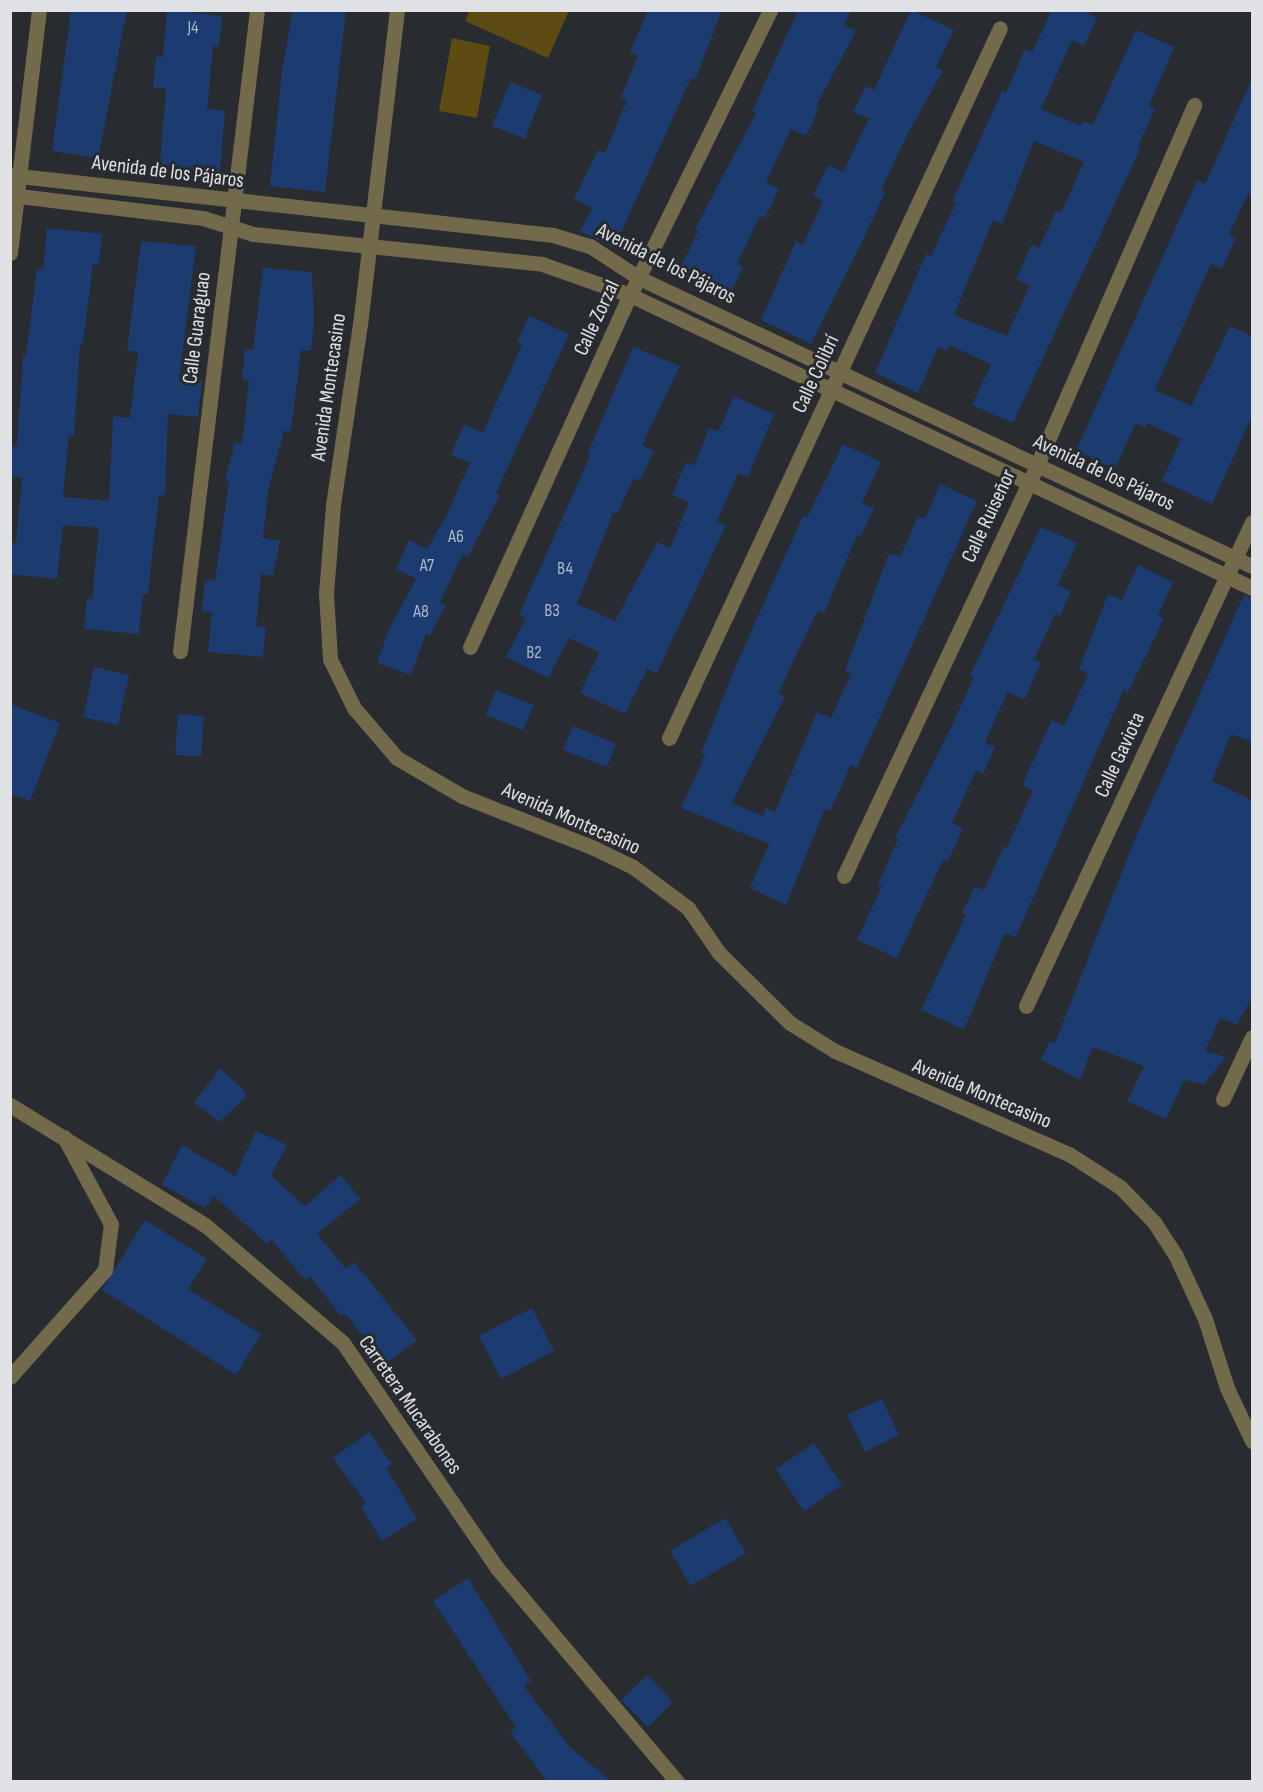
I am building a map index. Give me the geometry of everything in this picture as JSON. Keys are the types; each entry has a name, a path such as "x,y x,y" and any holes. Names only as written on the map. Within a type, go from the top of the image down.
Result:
{"street":[{"path":"10,253 15,175 39,10"},
{"name":"Calle Guaraguao","path":"180,651 257,10"},
{"name":"Avenida Montecasino","path":"397,10 333,505 326,593 330,659 354,708 397,758 462,796 594,848 633,867 688,908 719,953 790,1023 826,1046 1069,1154 1120,1187 1155,1222 1175,1254 1205,1319 1227,1388 1252,1441"},
{"name":"Calle Zorzal","path":"470,647 630,295 770,10"},
{"name":"Calle Colibrí","path":"669,738 1000,28"},
{"name":"Calle Ruiseñor","path":"844,876 1037,465 1194,105"},
{"name":"Avenida de los Pájaros","path":"15,175 553,235 591,246 639,278 1252,566"},
{"name":"Avenida de los Pájaros","path":"14,196 203,218 253,234 368,248 542,264 630,295 1252,588"},
{"name":"Calle Gaviota","path":"1026,1006 1252,522"},
{"path":"1223,1099 1252,1037"},
{"name":"Carretera Mucarabones","path":"10,1105 64,1136 205,1225 343,1343 497,1568 678,1782"},
{"path":"10,1377 105,1270 111,1224 64,1136"}],"shaded area":[{"path":"470,10 569,11 548,58 465,21"},
{"path":"452,38 490,46 477,118 439,111"}],"building":[{"path":"71,10 127,10 98,158 52,151"},
{"path":"167,10 222,16 219,46 213,46 207,109 225,111 219,182 159,176 166,89 153,88 156,57 163,57"},
{"path":"293,10 346,10 325,192 270,186 282,70"},
{"path":"648,10 722,10 695,80 691,78 614,248 580,231 592,208 574,199 598,150 605,153 627,100 621,97 638,56 630,52"},
{"path":"798,10 851,10 844,25 856,31 816,106 819,108 806,136 791,129 766,182 779,189 765,218 760,216 737,264 743,267 729,297 678,273 698,231 695,229 756,113 752,111"},
{"path":"911,10 954,30 936,67 943,71 906,137 881,190 885,192 866,234 811,344 761,320 796,241 803,245 823,201 813,196 828,165 843,172 869,119 853,112 866,86 874,90"},
{"path":"1052,10 1082,10 1097,18 1084,46 1072,40 1041,109 1081,126 1083,121 1093,125 1136,30 1174,47 1149,106 1155,109 1138,146 1141,147 1013,423 972,405 991,364 949,345 947,351 938,347 918,393 875,373 926,254 931,256 956,203 952,202 1002,91 1006,93 1025,49 1032,52","holes":["1034,141 1084,162 1061,213 1056,211 1039,248 1032,244 1016,279 1030,285 1007,336 954,315 993,220 1002,224"]},
{"path":"1252,78 1252,197 1248,194 1229,234 1236,238 1222,269 1211,264 1155,390 1191,406 1230,326 1252,336 1252,416 1212,504 1162,481 1181,439 1147,423 1145,428 1136,423 1115,469 1076,451 1197,180 1205,184"},
{"path":"510,82 542,95 525,139 492,126"},
{"path":"47,228 102,234 99,265 93,264 83,344 80,343 74,436 69,436 63,497 109,501 113,416 130,418 138,352 127,350 141,241 196,246 179,380 202,382 198,417 168,414 165,495 159,495 148,594 143,594 139,634 84,629 87,598 92,599 99,528 63,525 57,579 10,574 10,543 16,543 22,478 10,477 13,445 17,446 23,356 26,356 37,269 43,270"},
{"path":"263,268 312,272 314,319 311,351 301,350 291,431 284,431 268,491 263,538 280,541 273,576 261,574 256,626 266,627 263,657 208,652 212,612 202,611 205,580 215,581 229,481 225,480 235,442 242,444 249,381 242,380 245,349 253,350"},
{"path":"529,316 569,334 496,493 500,495 468,557 463,554 440,602 446,605 430,636 426,634 411,675 377,663 389,629 416,579 396,569 409,540 427,549 445,518 470,463 451,455 464,424 483,433 522,344 517,342"},
{"path":"633,347 680,366 642,445 654,451 640,481 634,478 617,514 613,513 577,604 615,621 657,542 670,548 689,502 672,495 686,462 694,466 709,428 718,432 734,396 774,414 748,477 738,473 717,522 726,525 657,673 647,669 625,714 580,693 599,652 569,638 548,678 506,657 526,618 519,615 590,456 587,455"},
{"path":"843,444 881,462 862,503 874,508 861,536 857,535 824,613 818,610 798,651 778,694 785,696 732,803 763,816 766,808 775,812 817,712 831,718 851,674 845,671 889,553 900,557 918,516 925,519 940,484 977,501 857,768 851,765 830,811 825,809 786,905 750,888 769,844 681,808 705,755 701,753 736,665 803,516 807,518"},
{"path":"1041,527 1077,543 1058,585 1071,591 1060,616 1055,614 1034,660 1041,663 1024,700 1007,692 985,743 995,747 983,774 976,770 952,823 963,828 948,861 943,860 897,958 857,940 882,886 878,884 898,839 895,838 951,728 974,677 970,675"},
{"path":"1138,565 1173,582 1158,616 1164,619 1128,692 1124,689 1016,937 1005,933 964,1030 921,1010 966,915 962,913 975,886 984,890 1004,846 1007,848 1033,790 1022,785 1052,720 1064,726 1088,674 1079,669 1108,594 1122,600"},
{"path":"1244,595 1252,598 1252,742 1231,734 1212,781 1252,800 1252,997 1237,1025 1220,1018 1205,1051 1226,1057 1204,1084 1184,1080 1166,1119 1127,1101 1144,1066 1093,1047 1080,1080 1041,1060 1050,1041 1055,1043 1134,841"},
{"path":"94,667 129,675 118,725 83,717"},
{"path":"496,690 534,705 523,730 486,715"},
{"path":"10,704 60,723 30,801 10,794"},
{"path":"178,714 204,716 201,757 175,755"},
{"path":"573,726 616,744 607,767 563,750"},
{"path":"220,1068 245,1091 245,1098 219,1122 194,1103"},
{"path":"256,1131 287,1145 271,1176 305,1206 341,1175 360,1199 317,1234 346,1269 354,1262 417,1340 384,1365 345,1313 341,1316 310,1276 305,1280 271,1239 267,1244 214,1196 205,1208 162,1185 182,1145 235,1176"},
{"path":"145,1220 207,1259 188,1289 261,1334 236,1375 102,1290"},
{"path":"532,1308 554,1351 501,1379 479,1336"},
{"path":"882,1399 899,1435 865,1452 847,1415"},
{"path":"369,1432 392,1464 386,1468 417,1519 382,1541 361,1507 366,1503 333,1458"},
{"path":"814,1443 842,1485 804,1511 776,1469"},
{"path":"725,1518 746,1553 691,1586 670,1551"},
{"path":"468,1578 531,1681 524,1686 570,1747 612,1782 548,1782 510,1732 516,1727 433,1601"},
{"path":"647,1675 673,1702 648,1727 621,1700"}]}
